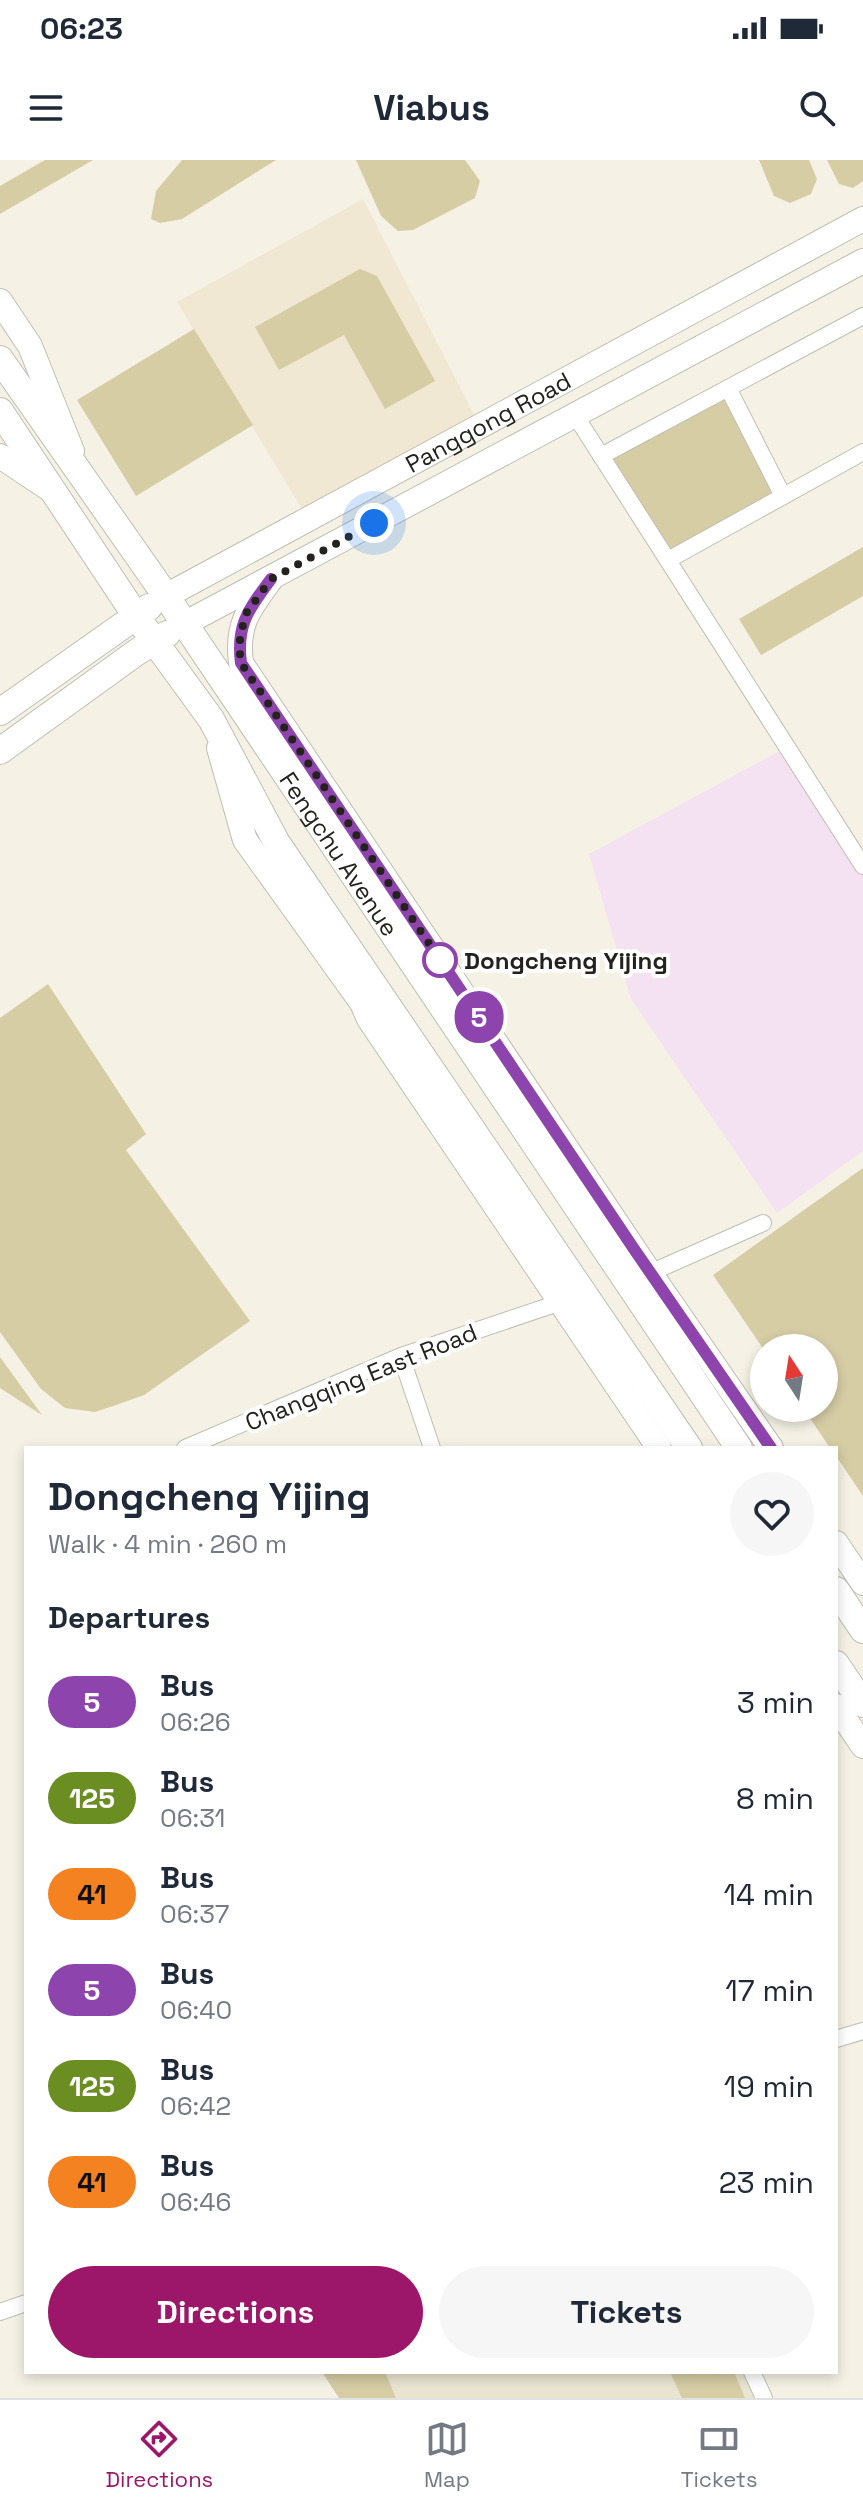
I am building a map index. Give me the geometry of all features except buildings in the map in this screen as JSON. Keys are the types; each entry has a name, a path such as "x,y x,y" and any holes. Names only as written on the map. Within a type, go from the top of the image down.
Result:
{"main road":[{"name":"Fengchu Avenue","path":"0,341 16,384"},
{"name":"Fengchu Avenue","path":"0,359 166,596 448,1017 638,1278 740,1446"},
{"name":"Fengchu Avenue","path":"0,411 136,616 211,719 277,843 457,1107 572,1299 688,1446"},
{"name":"Panggong Road","path":"0,712 166,596"},
{"name":"Panggong Road","path":"0,751 155,641 184,624"},
{"path":"838,1593 863,1630"},
{"path":"838,1667 863,1704"}],"street":[{"name":"Panggong Road","path":"166,596 863,219"},
{"name":"Panggong Road","path":"184,624 863,261"},
{"path":"0,301 30,346 81,476"},
{"path":"601,456 863,316"},
{"path":"728,388 783,496"},
{"path":"575,415 863,866"},
{"path":"668,560 863,452"},
{"path":"0,456 53,492"},
{"path":"271,579 245,615 239,645 241,663 523,1083 638,1278 708,1355 770,1446"},
{"path":"211,719 245,840 362,1003 381,1036 572,1299 594,1353 658,1446"},
{"path":"448,1017 523,1083"},
{"path":"381,1036 457,1107"},
{"path":"638,1278 763,1223"},
{"name":"Changqing East Road","path":"190,1446 401,1356 572,1299"},
{"path":"594,1353 667,1417"},
{"path":"708,1355 740,1446"},
{"path":"401,1356 431,1446"},
{"path":"838,1546 863,1583"},
{"path":"838,1709 863,1746"},
{"path":"838,2038 863,2031"},
{"path":"0,2312 24,2304"},
{"path":"753,2374 764,2398"}],"shaded area":[{"path":"45,160 93,160 0,214 0,186"},
{"path":"182,160 276,160 182,219 160,223 151,219 156,191"},
{"path":"356,160 465,160 480,181 475,198 413,230 398,231 381,216"},
{"path":"759,160 809,160 817,179 811,194 790,203 774,196"},
{"path":"827,160 863,160 863,181 853,188 839,184"},
{"path":"363,199 480,426 308,519 177,302"},
{"path":"360,269 377,276 435,381 385,409 344,335 279,370 255,327"},
{"path":"194,329 253,425 136,496 77,400"},
{"path":"728,388 783,496 668,560 601,456"},
{"path":"863,547 863,596 761,655 739,619"},
{"path":"787,747 863,873 863,1151 777,1213 631,999 589,854"},
{"path":"48,984 146,1134 126,1150 250,1321 144,1395 95,1412 65,1408 41,1389 0,1332 0,1018"},
{"path":"863,1168 863,1496 838,1459 838,1446 829,1446 812,1422 838,1422 838,1334 753,1334 713,1275"},
{"path":"0,1357 42,1415 0,1388"},
{"path":"323,2374 386,2374 396,2398 339,2398"},
{"path":"348,2374 753,2374 764,2398 360,2398"},
{"path":"671,2374 735,2374 745,2398 682,2398"}],"bus line":[{"name":"5","path":"271,579 245,615 239,645 241,663 770,1446"}],"place":[{"name":"Dongcheng Yijing","path":"440,960"}],"route":[{"path":"374,523 271,579 245,615 239,645 241,663 440,960"}]}
